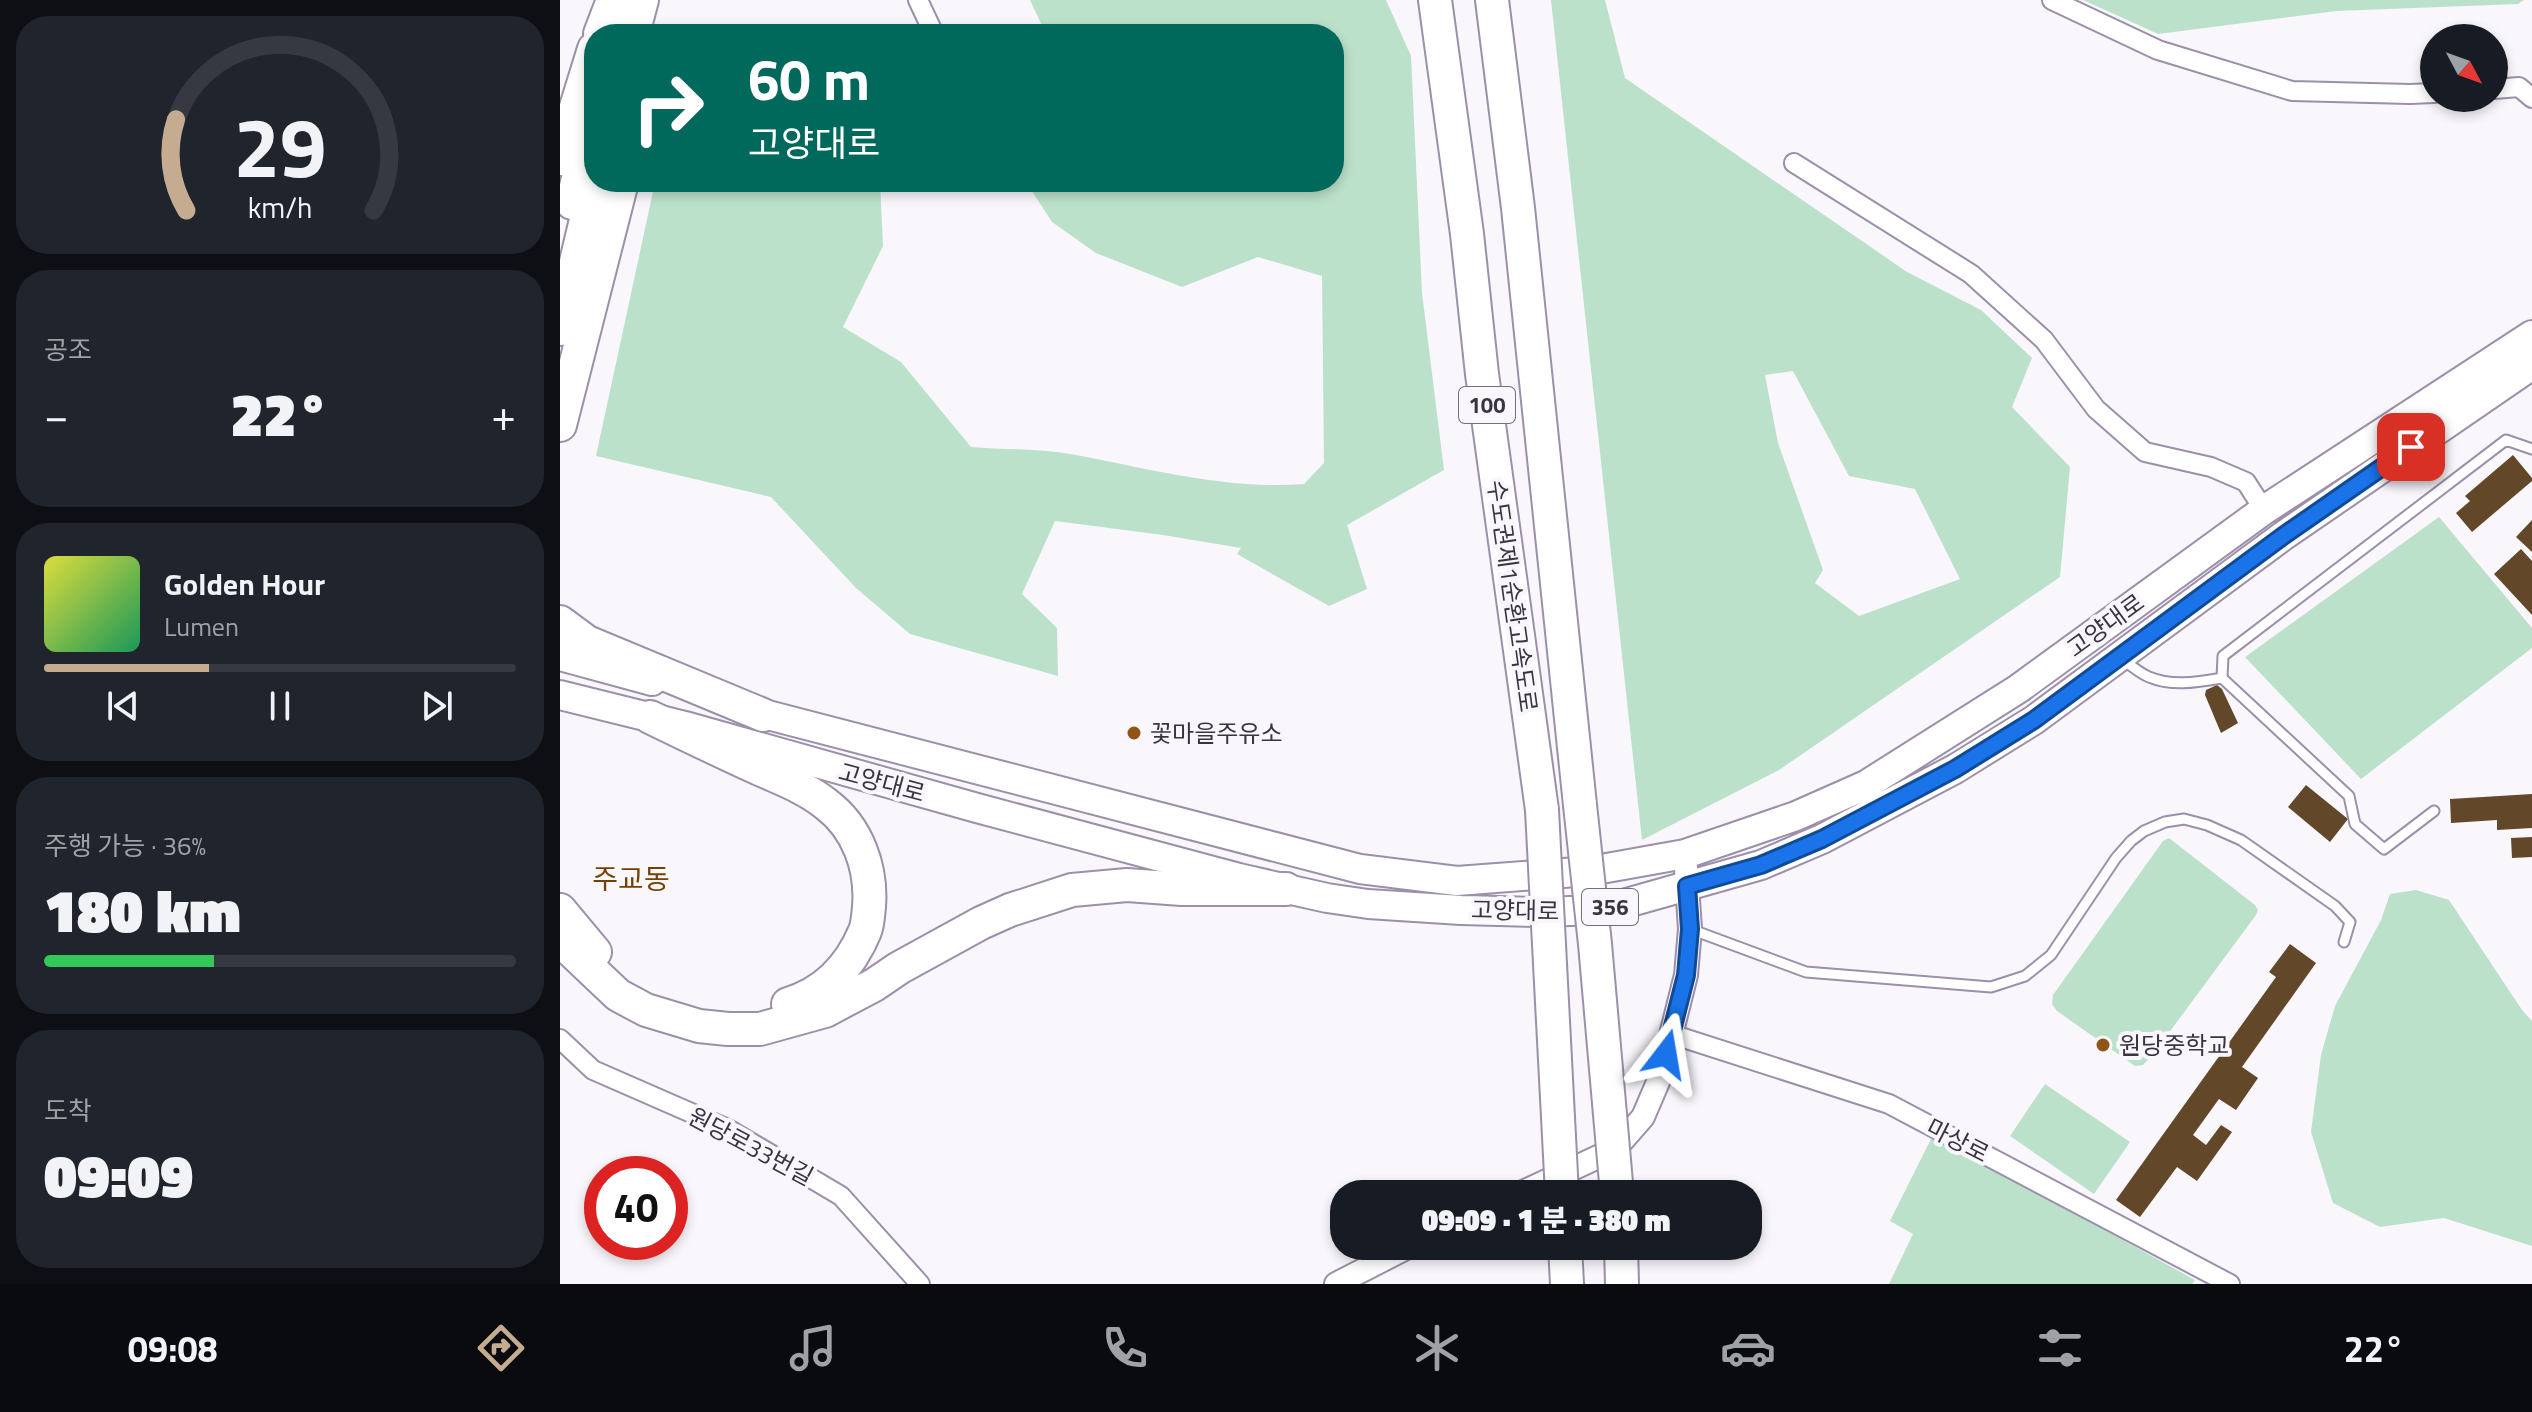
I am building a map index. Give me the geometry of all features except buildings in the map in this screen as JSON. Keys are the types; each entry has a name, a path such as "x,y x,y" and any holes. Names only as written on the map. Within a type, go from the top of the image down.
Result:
{"highway":[{"path":"604,24 613,0"},
{"path":"614,24 620,0"},
{"path":"636,24 642,0"},
{"path":"651,24 655,0"},
{"path":"1426,0 1444,62"},
{"name":"수도권제1순환고속도로","path":"1435,0 1542,810 1561,1180"},
{"name":"수도권제1순환고속도로","path":"1492,0 1518,208 1595,944 1616,1180"},
{"path":"560,159 584,81"},
{"path":"560,253 584,154"},
{"path":"560,329 593,192"},
{"path":"560,425 619,192"},
{"path":"560,622 587,642 763,715"},
{"path":"560,910 590,947 626,978 663,996 715,1011 747,1013 807,999 847,967 858,946 867,926 871,888 863,856 847,826 827,804 783,779 650,717"},
{"path":"560,940 618,995 646,1010 699,1026 760,1029 825,1011 981,923 1072,890 1127,885 1182,889 1286,889"},
{"path":"1566,1260 1567,1284"},
{"path":"1621,1260 1622,1284"}],"main road":[{"name":"고양대로","path":"560,656 763,715 1360,869 1457,881 1590,871 1685,854 1796,816 1866,785 2018,689 2264,510 2532,335"},
{"name":"고양대로","path":"560,695 1286,889 1368,904 1538,912 1602,910 1761,865 1822,839 1955,769 2034,720 2283,536 2532,365"}],"street":[{"path":"918,0 929,24"},
{"path":"2052,0 2158,50 2292,91 2420,93"},
{"path":"2508,88 2519,87 2532,98"},
{"path":"1794,163 1971,274 2044,340 2096,409 2145,452 2211,467 2246,482 2264,510"},
{"path":"1549,1180 1615,1149 1643,1117 1661,1075 1686,975 1690,929 1685,854"},
{"name":"마상로","path":"1671,1034 1889,1104 2230,1284"},
{"name":"원당로33번길","path":"560,1039 593,1070 728,1129 841,1196 920,1284"},
{"path":"1336,1284 1383,1260"}],"lane":[{"path":"2434,811 2384,849 2355,824 2349,796 2222,678 2223,656 2506,440 2532,449"},
{"path":"2114,660 2122,658 2150,677 2169,682 2188,683 2222,678"},
{"path":"1690,929 1806,972 1991,987 2025,976 2051,955 2131,841 2165,822 2184,819 2241,840 2335,906 2350,922 2344,942"}],"green space":[{"path":"1030,0 1386,0 1411,56 1422,293 1444,470 1347,525 1367,589 1329,606 1237,554 1241,548 1055,521 1022,594 1057,628 1058,676 910,634 856,588 771,497 596,456 653,192 880,192 883,246 843,327 901,362 971,447 1058,452 1215,481 1304,484 1324,463 1322,276 1258,257 1182,287 1096,253 1052,222 1032,192 1344,192 1344,24 1041,24"},
{"path":"1551,0 1605,0 1625,78 1907,272 1981,310 2032,358 2012,407 2070,467 2060,577 1779,770 1642,840","holes":["1793,371 1849,476 1915,489 1960,579 1859,616 1815,583 1823,570 1778,443 1765,375"]},
{"path":"2083,0 2524,0 2518,4 2336,11 2158,34"},
{"path":"2439,517 2532,628 2532,648 2361,779 2245,657"},
{"path":"2169,838 2258,910 2151,1057 2143,1065 2135,1066 2057,1011 2052,1004 2053,995 2163,841"},
{"path":"2416,890 2449,900 2532,1021 2532,1246 2444,1218 2380,1227 2333,1203 2311,1132 2321,1055 2335,1006 2381,920 2390,894"},
{"path":"2045,1084 2130,1142 2094,1194 2010,1136"},
{"path":"1933,1135 2195,1280 2192,1284 1889,1284 1913,1234 1890,1221"}],"place":[{"name":"꽃마을주유소","path":"1134,733"},
{"name":"원당중학교","path":"2103,1045"}],"district":[{"name":"주교동","path":"631,878"}],"route":[{"path":"1666,1054 1686,975 1690,929 1687,886 1761,865 1822,839 1955,769 2034,720 2283,536 2411,447"}]}
